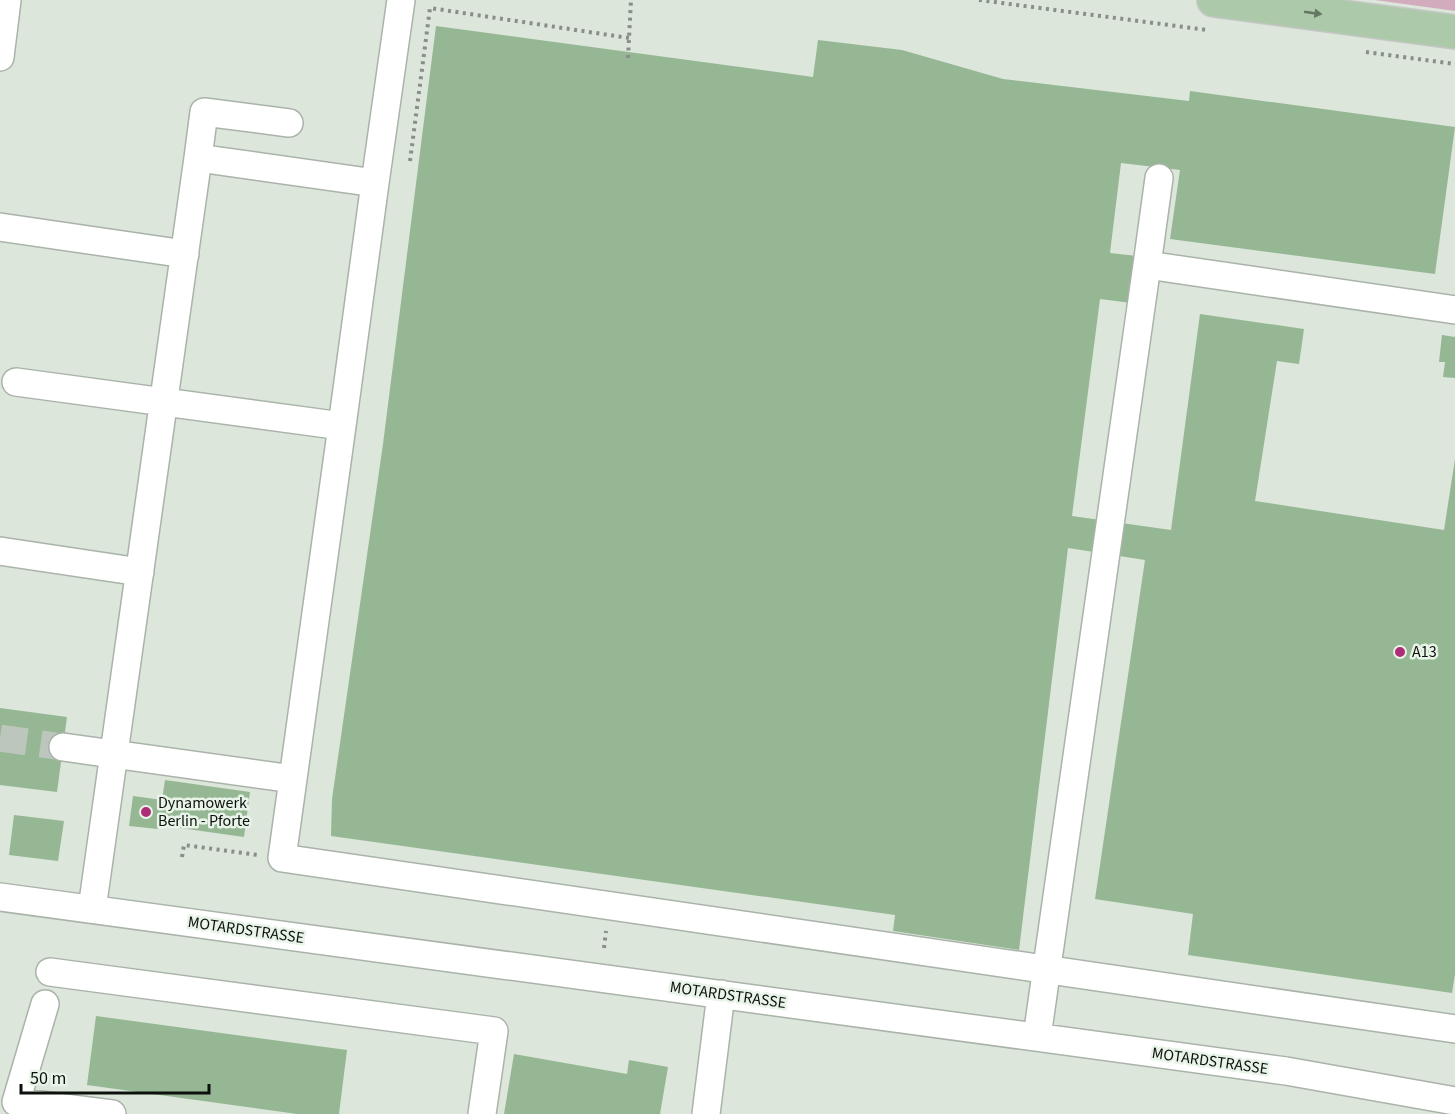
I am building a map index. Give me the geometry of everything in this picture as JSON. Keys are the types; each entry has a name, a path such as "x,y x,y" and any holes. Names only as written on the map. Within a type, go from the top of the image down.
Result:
{"main road":[{"path":"1214,0 1455,32"}],"street":[{"path":"0,57 7,0"},
{"path":"401,0 282,858 1455,1029"},
{"path":"92,909 204,112 289,123"},
{"path":"198,158 375,183"},
{"path":"1037,1037 1159,178"},
{"path":"0,227 185,254"},
{"path":"1147,265 1455,310"},
{"path":"16,381 342,426"},
{"path":"0,551 140,572"},
{"path":"63,747 293,779"},
{"name":"MOTARDSTRASSE","path":"0,897 1286,1071 1455,1101"},
{"path":"50,972 494,1031 482,1114"},
{"path":"706,1114 721,994"},
{"path":"45,1004 15,1108 112,1114"}],"path":[{"path":"628,58 631,0"},
{"path":"410,161 430,8 629,38"},
{"path":"182,857 184,845 282,858"}],"shaded area":[{"path":"1375,0 1455,0 1455,11"}],"building":[{"path":"436,26 813,77 818,40 902,50 1003,79 1189,101 1190,91 1455,127 1435,274 1170,239 1180,170 1121,163 1110,253 1137,256 1131,303 1100,299 1072,516 1171,530 1200,314 1304,329 1299,364 1277,361 1255,501 1444,530 1455,459 1455,974 1452,993 1188,955 1193,914 1095,899 1145,560 1068,548 1019,950 893,931 895,915 331,836 332,799 383,444"},
{"path":"1442,335 1455,337 1455,378 1443,377 1445,362 1439,362"},
{"path":"0,708 67,717 57,792 0,785"},
{"path":"165,780 250,792 244,837 159,825 158,829 129,826 133,796 162,800"},
{"path":"14,815 64,821 58,861 9,855"},
{"path":"96,1016 347,1050 339,1114 297,1114 87,1085"},
{"path":"514,1054 627,1074 629,1060 668,1067 660,1114 504,1114"}],"tunnel":[{"path":"0,738 63,747"}],"place":[{"name":"A13","path":"1400,652"},
{"name":"Dynamowerk Berlin - Pforte","path":"146,812"}]}
